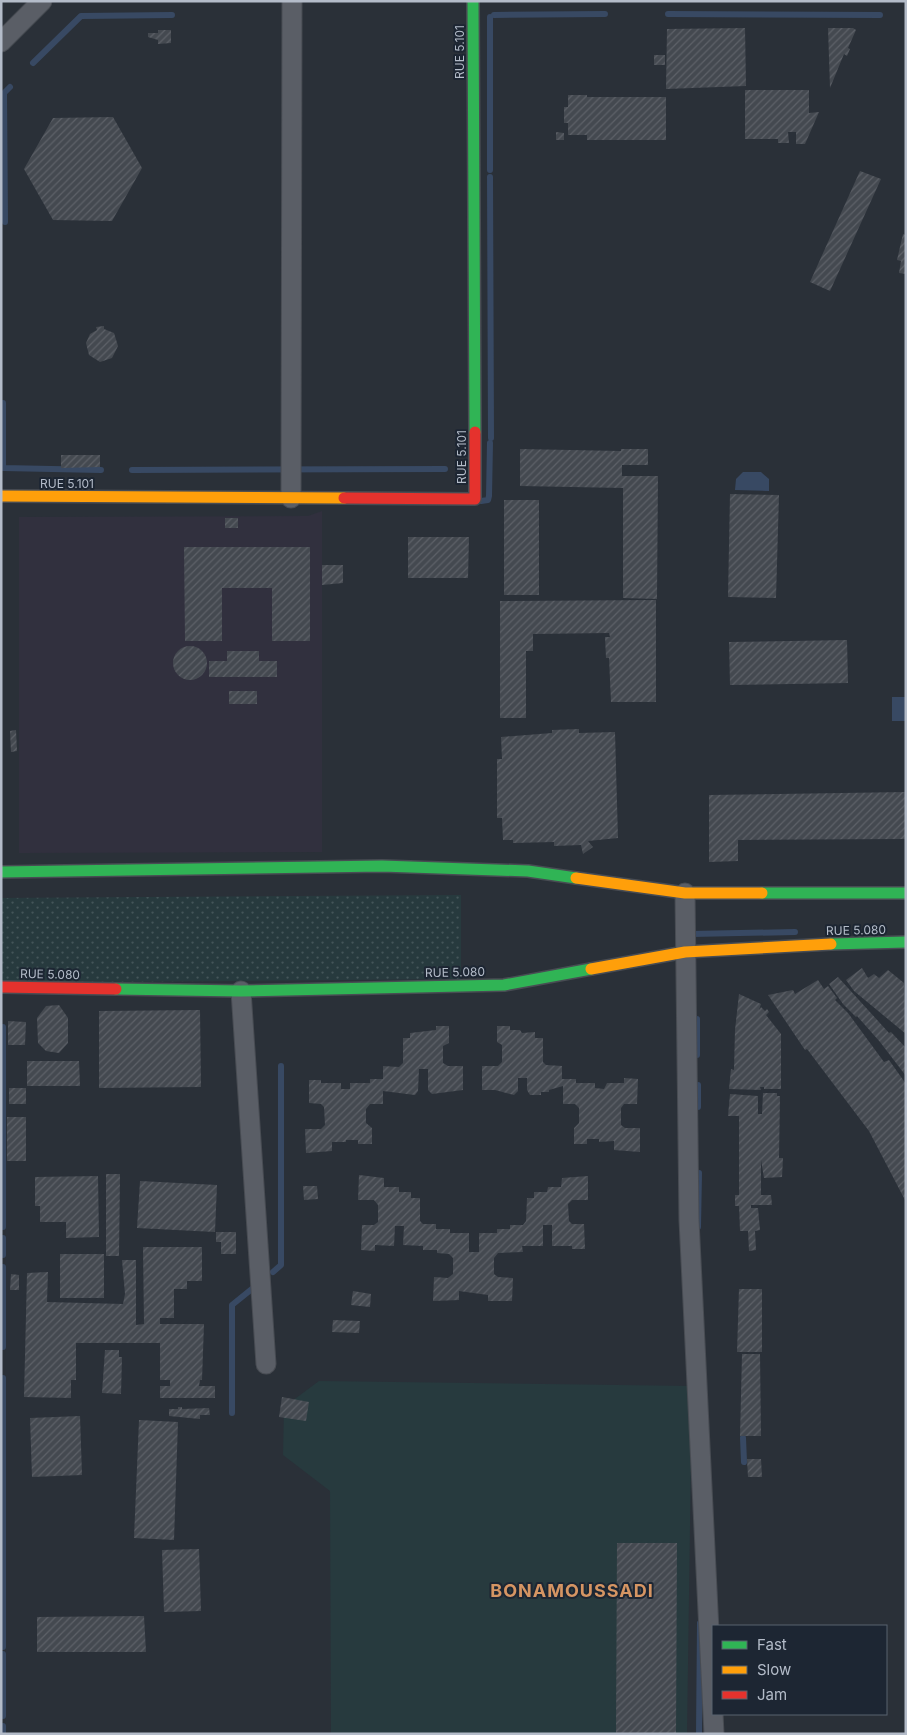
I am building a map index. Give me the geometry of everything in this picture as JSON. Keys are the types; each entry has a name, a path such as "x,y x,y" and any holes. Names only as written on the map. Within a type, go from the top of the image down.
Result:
{"main road":[{"name":"RUE 5.101","path":"1,496 474,499 473,1"},
{"path":"1,872 382,866 528,871 685,893 906,894"},
{"name":"RUE 5.080","path":"1,987 241,991 504,985 685,952 776,946 906,942"}],"street":[{"path":"1,42 42,1"},
{"path":"291,498 292,1"},
{"path":"685,893 689,1220 712,1693"},
{"path":"241,991 266,1364"},
{"path":"713,1715 714,1734"}],"shaded area":[{"path":"322,511 322,852 19,853 19,517 308,516"}],"green space":[{"path":"461,895 461,979 1,983 1,898"},
{"path":"319,1381 692,1386 687,1734 331,1734 330,1491 283,1455 284,1407"}],"water":[{"path":"743,472 761,472 769,479 769,491 735,490 736,479"},
{"path":"892,697 906,697 906,721 892,721"}],"building":[{"path":"745,28 746,86 666,89 667,29"},
{"path":"828,28 853,28 856,30 848,48 850,49 847,56 844,54 830,88"},
{"path":"158,30 171,30 171,43 158,44 158,40 148,37 148,33 158,33"},
{"path":"654,55 665,55 665,65 654,65"},
{"path":"745,90 809,90 809,113 819,112 805,144 796,144 796,132 788,132 789,143 778,143 778,139 745,139"},
{"path":"568,95 587,95 587,97 666,97 666,140 587,140 587,135 568,135 568,123 564,123 564,107 568,107"},
{"path":"113,117 142,168 112,221 53,220 24,169 53,118"},
{"path":"556,132 564,133 564,140 556,140"},
{"path":"860,171 881,179 830,291 810,282"},
{"path":"903,234 906,235 906,274 899,273 901,261 897,260"},
{"path":"104,326 104,329 114,333 118,346 112,358 100,362 89,355 86,343 90,334 97,330 96,327"},
{"path":"520,449 621,451 621,449 648,449 648,465 622,465 622,476 658,476 657,599 623,598 623,488 520,486"},
{"path":"61,455 100,455 100,467 61,468"},
{"path":"730,494 779,495 776,598 728,597"},
{"path":"504,500 539,500 539,595 504,595"},
{"path":"225,518 238,518 238,528 225,528"},
{"path":"408,537 469,537 468,578 408,578"},
{"path":"184,547 310,547 310,641 272,641 272,588 222,588 222,641 185,641"},
{"path":"322,565 343,565 343,583 322,585"},
{"path":"656,600 656,702 611,702 609,658 606,658 605,637 610,637 609,633 533,634 533,651 526,651 526,718 500,718 500,601"},
{"path":"847,640 848,683 730,685 729,642"},
{"path":"190,646 197,647 202,651 206,656 206,670 202,675 197,679 190,680 183,679 178,675 174,670 173,663 174,656 178,651 183,647"},
{"path":"227,651 259,651 259,661 277,661 277,677 209,677 209,661 227,661"},
{"path":"229,691 257,691 257,704 229,704"},
{"path":"579,729 579,733 615,732 618,838 588,841 593,847 583,854 581,845 554,846 554,842 513,843 513,840 503,840 502,818 497,818 497,759 502,759 501,737 552,733 552,730"},
{"path":"16,730 17,751 11,752 10,731"},
{"path":"906,792 906,839 738,840 738,861 709,862 709,795"},
{"path":"862,968 868,978 874,974 879,978 888,970 904,983 906,1034 854,991 846,980"},
{"path":"838,977 889,1033 891,1032 906,1048 906,1076 880,1042 857,1016 843,1004 829,984"},
{"path":"818,980 824,989 828,986 837,998 835,1000 848,1013 884,1062 889,1060 906,1084 906,1202 869,1131 807,1049 805,1050 768,995 793,990 795,994"},
{"path":"739,994 761,1004 759,1010 761,1007 765,1011 767,1009 769,1012 766,1015 781,1034 781,1089 764,1089 764,1087 760,1087 761,1090 729,1089 731,1069 734,1070 735,1030"},
{"path":"59,1005 68,1018 68,1043 59,1053 46,1051 38,1043 37,1018 46,1006"},
{"path":"200,1010 201,1087 99,1088 99,1011"},
{"path":"8,1021 26,1022 25,1045 8,1045"},
{"path":"436,1026 449,1026 449,1043 443,1046 443,1063 448,1066 463,1066 463,1090 432,1094 428,1090 428,1069 419,1069 418,1091 415,1095 383,1091 383,1104 370,1104 366,1109 366,1123 372,1128 372,1144 358,1144 358,1140 346,1140 346,1142 332,1142 332,1151 306,1153 305,1129 321,1129 325,1125 324,1107 321,1104 309,1103 309,1080 321,1080 321,1083 341,1083 341,1089 350,1089 350,1083 370,1083 370,1079 383,1079 383,1066 399,1067 403,1063 403,1038 410,1038 410,1033 436,1030"},
{"path":"497,1026 510,1026 510,1030 520,1030 522,1033 535,1032 535,1038 543,1038 543,1062 546,1065 562,1066 562,1079 576,1079 576,1083 595,1083 595,1088 604,1089 607,1083 624,1083 624,1078 638,1079 637,1104 624,1104 621,1108 621,1125 625,1128 640,1128 640,1152 614,1150 614,1141 599,1142 599,1139 587,1139 587,1144 574,1144 574,1128 579,1123 579,1108 575,1104 563,1104 563,1086 549,1090 549,1092 541,1092 541,1095 530,1095 527,1090 527,1078 518,1078 518,1091 514,1095 495,1090 482,1090 482,1066 498,1066 502,1062 502,1045 497,1042"},
{"path":"27,1061 79,1061 80,1086 27,1086"},
{"path":"9,1088 26,1088 26,1104 9,1104"},
{"path":"763,1093 777,1093 777,1096 780,1096 779,1158 783,1158 782,1177 764,1178 761,1160 761,1195 771,1195 772,1205 751,1205 751,1208 758,1208 760,1230 755,1231 756,1250 749,1251 748,1231 740,1231 739,1206 735,1206 735,1195 739,1195 739,1116 728,1116 730,1094 758,1096 758,1114 762,1114"},
{"path":"7,1117 26,1117 26,1161 7,1161"},
{"path":"106,1174 120,1174 119,1256 106,1256"},
{"path":"359,1175 384,1178 384,1187 399,1187 399,1192 411,1192 411,1198 420,1198 420,1221 423,1224 436,1224 436,1229 450,1229 450,1233 469,1233 469,1252 479,1252 479,1233 497,1233 497,1229 510,1229 510,1225 523,1225 526,1221 527,1198 534,1198 534,1192 547,1192 548,1187 561,1187 562,1178 588,1176 588,1200 572,1200 568,1204 569,1221 572,1224 584,1224 585,1249 572,1249 572,1246 552,1246 552,1225 543,1225 543,1246 522,1246 523,1252 498,1253 494,1258 494,1274 498,1277 513,1278 512,1301 488,1301 488,1295 459,1291 459,1300 433,1301 434,1277 448,1278 453,1274 453,1258 449,1254 437,1253 437,1250 423,1250 423,1246 403,1245 404,1226 395,1226 394,1246 375,1245 375,1251 361,1250 362,1225 374,1225 378,1222 378,1205 374,1200 358,1200"},
{"path":"98,1176 99,1237 66,1238 66,1222 40,1222 40,1206 35,1206 35,1177"},
{"path":"140,1181 217,1185 215,1232 137,1228"},
{"path":"303,1186 317,1186 318,1199 304,1200"},
{"path":"216,1232 236,1232 236,1254 221,1254 221,1242 216,1242"},
{"path":"143,1247 202,1247 202,1281 187,1281 187,1289 174,1289 174,1318 160,1318 160,1324 204,1324 202,1380 200,1380 199,1386 215,1386 215,1398 160,1398 160,1386 170,1386 170,1380 160,1380 160,1343 76,1343 76,1380 71,1380 71,1398 24,1397 27,1273 48,1272 47,1302 123,1304 125,1294 122,1260 136,1260 136,1325 144,1324"},
{"path":"60,1254 104,1254 104,1298 60,1298"},
{"path":"11,1274 19,1275 19,1290 10,1290"},
{"path":"739,1289 762,1289 762,1352 737,1352"},
{"path":"353,1291 371,1294 370,1307 351,1305"},
{"path":"333,1320 360,1321 359,1333 332,1332"},
{"path":"105,1350 119,1350 119,1357 122,1357 121,1394 102,1393"},
{"path":"742,1354 760,1354 761,1436 740,1436"},
{"path":"282,1397 309,1402 306,1421 279,1417"},
{"path":"178,1407 182,1407 182,1409 209,1408 210,1415 200,1415 200,1419 169,1416 169,1409 178,1409"},
{"path":"80,1416 82,1475 32,1477 30,1418"},
{"path":"139,1420 178,1422 174,1540 134,1538"},
{"path":"747,1459 761,1459 762,1477 748,1477"},
{"path":"617,1543 677,1543 676,1734 616,1734"},
{"path":"199,1549 201,1611 164,1612 162,1550"},
{"path":"144,1616 146,1652 37,1652 37,1617"}],"waterway":[{"path":"494,15 605,14"},
{"path":"668,14 880,15"},
{"path":"33,63 81,16 172,15"},
{"path":"490,17 490,170"},
{"path":"5,222 4,93 10,87"},
{"path":"490,177 491,438"},
{"path":"3,403 3,468 101,470"},
{"path":"481,501 488,500 489,496 490,443"},
{"path":"132,470 445,469"},
{"path":"691,934 795,932"},
{"path":"697,1019 697,1055"},
{"path":"3,1027 3,1227"},
{"path":"273,1272 281,1265 281,1066"},
{"path":"698,1085 698,1107"},
{"path":"698,1227 699,1173"},
{"path":"3,1238 3,1255"},
{"path":"3,1267 3,1347"},
{"path":"232,1413 232,1305 258,1284"},
{"path":"3,1378 3,1647"},
{"path":"743,1438 744,1462"},
{"path":"699,1734 700,1623"},
{"path":"3,1654 3,1716"},
{"path":"3,1726 3,1734"}],"traffic: fast":[{"path":"473,1 475,432"},
{"path":"1,872 382,866 528,871 576,878"},
{"path":"762,893 906,893"},
{"path":"831,944 906,942"},
{"path":"116,989 241,991 504,985 591,969"}],"traffic: slow":[{"path":"1,496 344,498"},
{"path":"576,878 685,893 762,893"},
{"path":"591,969 685,952 831,944"}],"traffic: jam":[{"path":"344,498 475,499 475,432"},
{"path":"1,987 116,989"}],"district":[{"name":"BONAMOUSSADI","path":"572,1590"}]}
